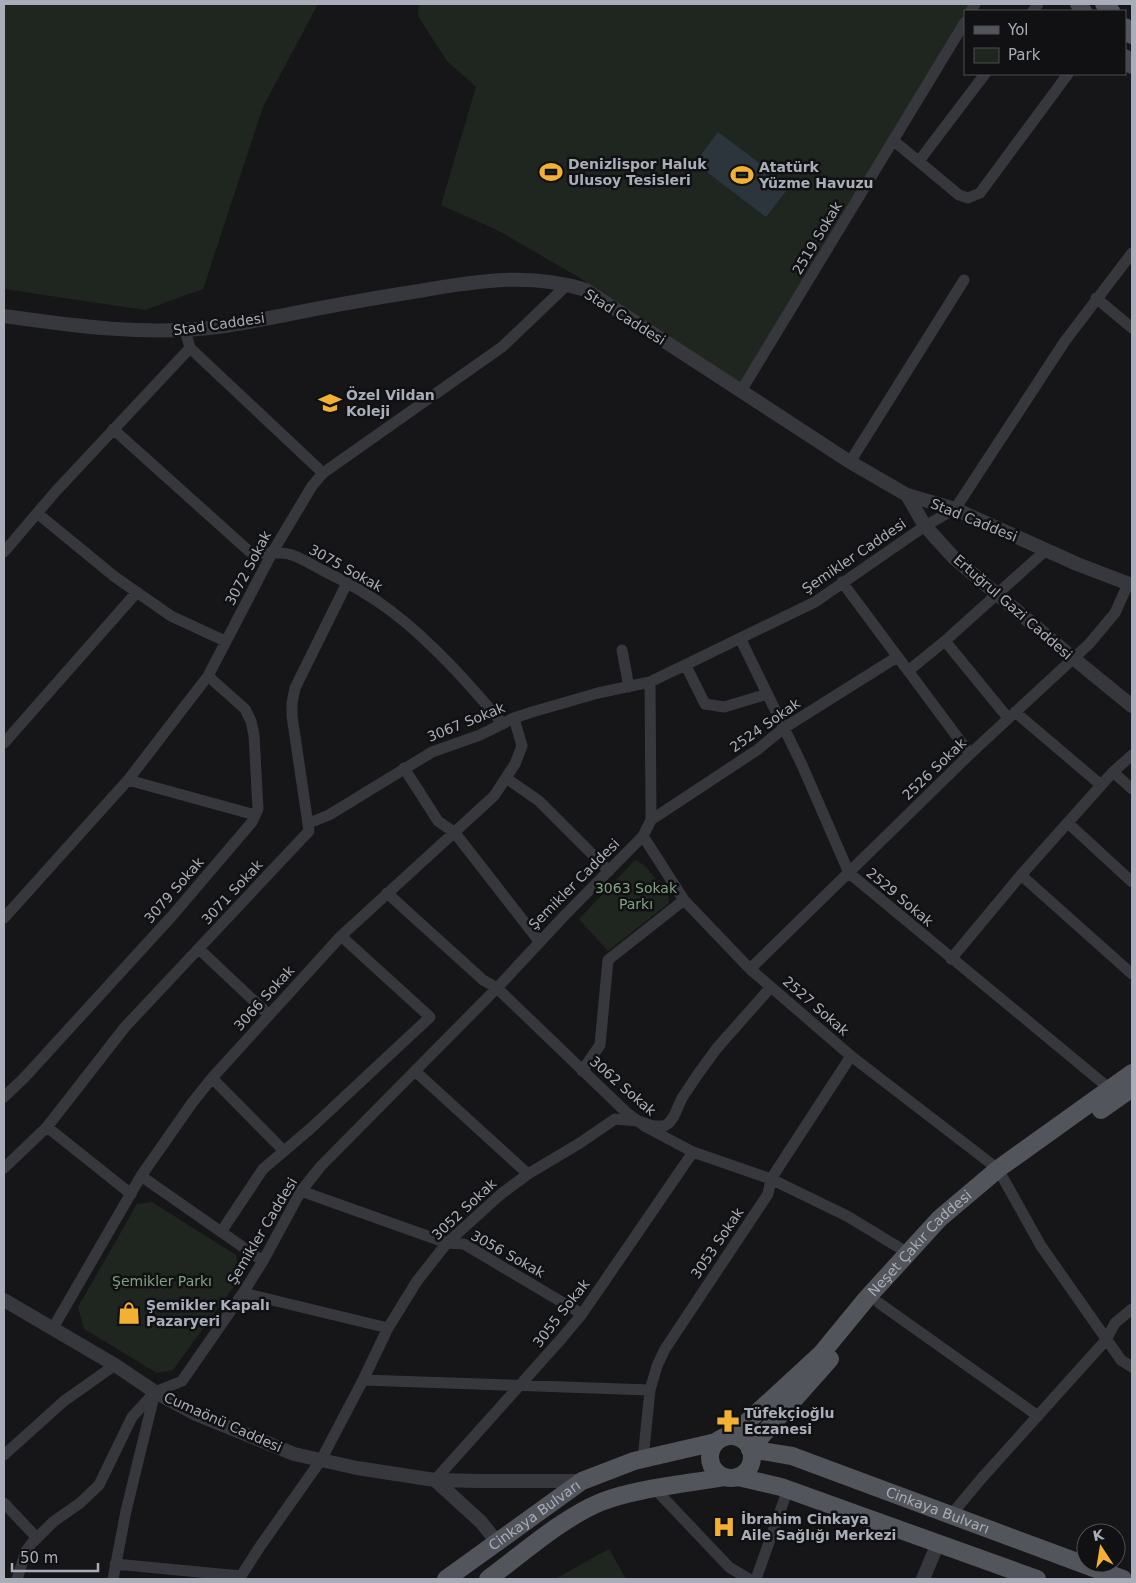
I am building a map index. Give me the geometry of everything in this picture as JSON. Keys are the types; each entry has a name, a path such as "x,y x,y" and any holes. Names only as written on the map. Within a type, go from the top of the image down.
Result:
{"main road":[{"name":"Neşet Çakır Caddesi","path":"723,1439 748,1421 822,1354 940,1218 1132,1073"},
{"name":"Neşet Çakır Caddesi","path":"750,1449 937,1235 1000,1174 1022,1163 1132,1088"},
{"path":"723,1439 742,1439 750,1449 752,1454 750,1466 743,1474 731,1477 713,1468 710,1455 723,1439"},
{"name":"Cinkaya Bulvarı","path":"446,1579 582,1481 644,1459 723,1439"},
{"name":"Cinkaya Bulvarı","path":"750,1449 792,1456 1123,1579"},
{"name":"Cinkaya Bulvarı","path":"488,1579 575,1515 602,1502 656,1489 731,1477 788,1490 1037,1579"}],"street":[{"name":"2519 Sokak","path":"741,391 964,24"},
{"path":"919,161 984,75"},
{"path":"894,141 959,195 968,198 980,193 1067,75"},
{"name":"Şemikler Caddesi","path":"17,1579 26,1551 37,1538 53,1522 80,1502 98,1485 132,1417 155,1392 182,1381 243,1293 301,1192 320,1166 497,988 539,941 643,836 651,820 650,682 815,602 926,526 955,510 1065,341 1132,253"},
{"name":"Stad Caddesi","path":"4,316 66,325 112,329 185,330 220,327 368,299 495,280 540,280 568,284 586,290 850,462 907,495 955,510 1077,564 1130,584"},
{"path":"850,462 964,280"},
{"name":"3072 Sokak","path":"4,918 128,780 208,676 272,553 312,486 323,473 502,347 568,284"},
{"path":"1096,298 1132,328"},
{"path":"185,330 190,348 323,473"},
{"path":"4,552 113,429 190,348"},
{"name":"3075 Sokak","path":"113,429 250,552 261,555 272,553 291,554 347,583 390,610 423,638 457,672 503,724"},
{"name":"Ertuğrul Gazi Caddesi","path":"907,495 926,526 954,558 1132,706"},
{"path":"37,513 115,577 171,616 226,641"},
{"path":"908,671 945,641 1046,550"},
{"path":"842,582 970,754"},
{"path":"308,823 292,716 292,703 295,688 347,583"},
{"name":"2526 Sokak","path":"750,969 970,754 1090,644 1115,613 1130,584"},
{"path":"4,743 137,592"},
{"name":"2529 Sokak","path":"740,638 802,765 848,874 1110,1089"},
{"path":"945,641 1012,715 1101,785"},
{"path":"622,650 629,687"},
{"name":"2524 Sokak","path":"651,820 757,750 784,728 897,657"},
{"path":"686,666 704,704 724,707 767,694"},
{"path":"128,780 255,815 258,809 254,735 251,721 245,709 208,676"},
{"name":"3067 Sokak","path":"308,823 329,815 432,752 480,735 514,718 598,693 650,682"},
{"name":"3066 Sokak","path":"53,1328 141,1176 192,1103 212,1078 341,936 494,796 515,764 522,746 514,718"},
{"path":"951,959 1021,875 1113,772 1132,755"},
{"path":"404,768 438,821 455,832 539,941"},
{"path":"1113,772 1132,789"},
{"path":"506,778 539,801 609,871"},
{"name":"3079 Sokak","path":"4,1097 31,1071 172,916 252,822 255,815"},
{"name":"3071 Sokak","path":"4,1168 48,1127 125,1027 309,831 308,823"},
{"path":"1068,823 1132,882"},
{"name":"2527 Sokak","path":"643,836 684,900 750,969 851,1056 1000,1174"},
{"path":"1021,875 1132,974"},
{"name":"3062 Sokak","path":"387,893 482,980 497,988 627,1113 646,1127 693,1152 771,1179 848,1216 908,1253"},
{"path":"582,1071 600,1045 608,960 684,900"},
{"path":"221,1232 262,1169 310,1129 430,1017 341,936"},
{"path":"199,949 269,1015"},
{"name":"3052 Sokak","path":"241,1578 321,1460 388,1328 417,1281 447,1243 494,1199 528,1174 580,1143 615,1119 638,1121 653,1126 664,1126 669,1123 698,1074 717,1048 771,987"},
{"name":"3053 Sokak","path":"644,1459 650,1390 657,1366 665,1349 768,1194 771,1179 851,1056"},
{"path":"415,1071 528,1174"},
{"path":"212,1078 284,1151"},
{"path":"48,1127 131,1194"},
{"name":"3055 Sokak","path":"435,1480 582,1314 693,1152"},
{"path":"1000,1174 1041,1246 1121,1360 1132,1367"},
{"path":"141,1176 263,1261"},
{"name":"3056 Sokak","path":"301,1192 447,1243 464,1244 582,1314"},
{"path":"243,1293 388,1328"},
{"name":"Cumaönü Caddesi","path":"5,1303 53,1328 115,1365 155,1392 205,1417 294,1454 357,1468 435,1480 479,1482 582,1481"},
{"path":"879,1303 1038,1416"},
{"path":"951,1515 1106,1340 1116,1323 1132,1309"},
{"path":"4,1455 64,1401 115,1365"},
{"path":"363,1380 650,1390"},
{"path":"113,1579 126,1511 155,1392"},
{"path":"435,1480 480,1522 498,1542"},
{"path":"656,1489 729,1566 749,1579"},
{"path":"756,1579 788,1490"},
{"path":"4,1504 37,1538"},
{"path":"923,1579 938,1543"},
{"path":"115,1564 241,1578"}],"green space":[{"path":"4,4 318,4 263,107 203,289 145,310 4,289"},
{"path":"419,4 975,4 972,10 964,10 964,23 741,391 704,367 580,278 497,230 441,205 476,87 447,61 418,16"},
{"name":"3063 Sokak Parkı","path":"635,860 644,865 668,893 669,903 608,951 579,919"},
{"name":"Şemikler Parkı","path":"152,1202 236,1255 240,1278 173,1370 157,1373 84,1329 78,1307 137,1204"},
{"path":"609,1549 626,1579 555,1579"}],"shaded area":[{"name":"Atatürk Yüzme Havuzu","path":"718,132 790,186 766,217 695,163"}],"place":[{"name":"Denizlispor Haluk Ulusoy Tesisleri","path":"551,172"},
{"name":"Atatürk Yüzme Havuzu","path":"742,175"},
{"name":"Özel Vildan Koleji","path":"330,403"},
{"name":"Şemikler Kapalı Pazaryeri","path":"129,1313"},
{"name":"Tüfekçioğlu Eczanesi","path":"728,1421"},
{"name":"İbrahim Cinkaya Aile Sağlığı Merkezi","path":"724,1527"}]}
